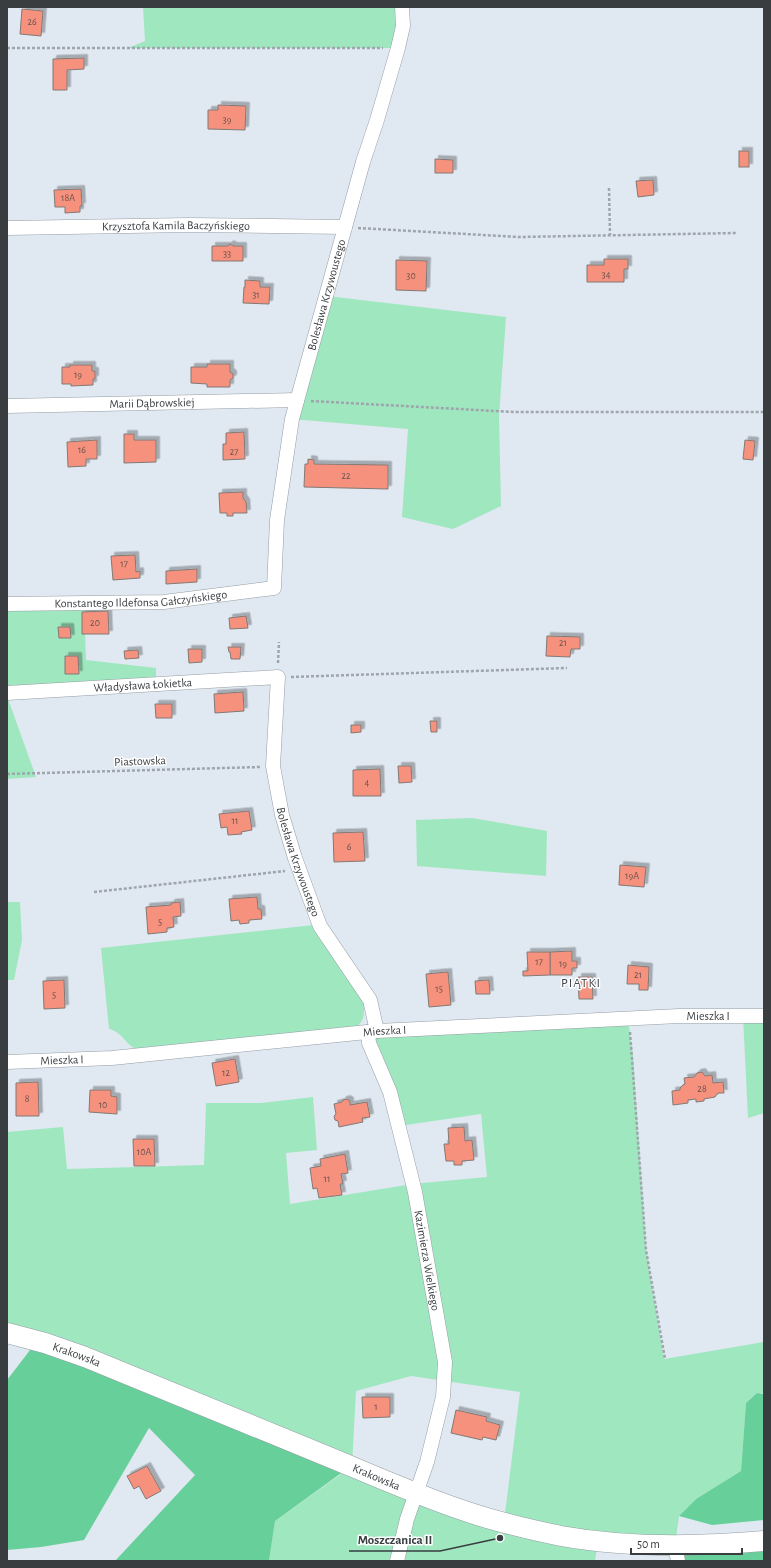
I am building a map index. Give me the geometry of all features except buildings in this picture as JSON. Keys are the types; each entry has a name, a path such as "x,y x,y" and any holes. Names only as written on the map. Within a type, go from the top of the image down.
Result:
{"main road":[{"name":"Krakowska","path":"7,1333 41,1342 86,1357 415,1492 474,1514 539,1531 598,1541 644,1545 677,1554 706,1546 764,1541"}],"street":[{"name":"Bolesława Krzywoustego","path":"274,588 277,520 292,419 345,228 398,48 403,26 402,7"},
{"name":"Krzysztofa Kamila Baczyńskiego","path":"7,228 189,225 345,228"},
{"name":"Marii Dąbrowskiej","path":"7,406 297,400"},
{"name":"Konstantego Ildefonsa Gałczyńskiego","path":"7,604 164,602 274,588"},
{"name":"Bolesława Krzywoustego","path":"278,677 274,766 282,815 299,870 320,926 370,1000 372,1031"},
{"name":"Władysława Łokietka","path":"7,693 278,677"},
{"name":"Mieszka I","path":"7,1062 112,1058 372,1031 679,1016 764,1016"},
{"name":"Kazimierza Wielkiego","path":"372,1031 369,1043 390,1092 415,1192 445,1362 444,1397 427,1462 415,1492 407,1519 397,1561"}],"path":[{"path":"7,48 398,48"},
{"path":"609,188 610,235"},
{"path":"345,228 519,237 737,233"},
{"path":"297,400 514,412 764,412"},
{"path":"279,642 278,677 567,668"},
{"name":"Piastowska","path":"7,774 274,766"},
{"path":"94,892 299,870"},
{"path":"628,1019 633,1056 646,1250 664,1359"}],"green space":[{"path":"143,7 402,7 398,48 128,48 145,41"},
{"path":"327,296 506,317 499,416 501,506 453,529 402,517 408,429 292,419"},
{"path":"84,603 86,660 156,668 156,684 7,693 7,604"},
{"path":"7,696 36,777 7,779"},
{"path":"472,818 547,831 546,876 417,866 416,820"},
{"path":"7,902 20,902 22,940 14,980 7,980"},
{"path":"314,925 364,1003 364,1015 358,1026 354,1028 137,1049 130,1045 118,1033 109,1029 101,948"},
{"path":"764,1014 764,1113 748,1118 743,1016"},
{"path":"628,1019 633,1056 646,1250 664,1359 764,1342 764,1393 757,1393 746,1403 741,1471 696,1499 679,1516 675,1546 598,1541 595,1561 269,1561 275,1521 351,1467 7,1334 7,1132 63,1127 67,1169 204,1165 206,1103 261,1103 313,1097 317,1150 286,1153 290,1204 412,1184 487,1177 481,1114 399,1126 369,1043 377,1031","holes":["411,1376 520,1392 504,1522 352,1466 356,1391"]},
{"path":"37,1341 351,1466 275,1521 269,1561 115,1561 195,1475 149,1428 84,1540 41,1547 7,1550 7,1380"},
{"path":"757,1393 764,1394 764,1520 712,1525 679,1516 696,1499 741,1471 746,1403"},
{"path":"764,1541 764,1561 678,1561 675,1546"}],"place":[{"name":"Moszczanica II","path":"500,1538"}],"district":[{"name":"PIĄTKI","path":"581,983"}]}
